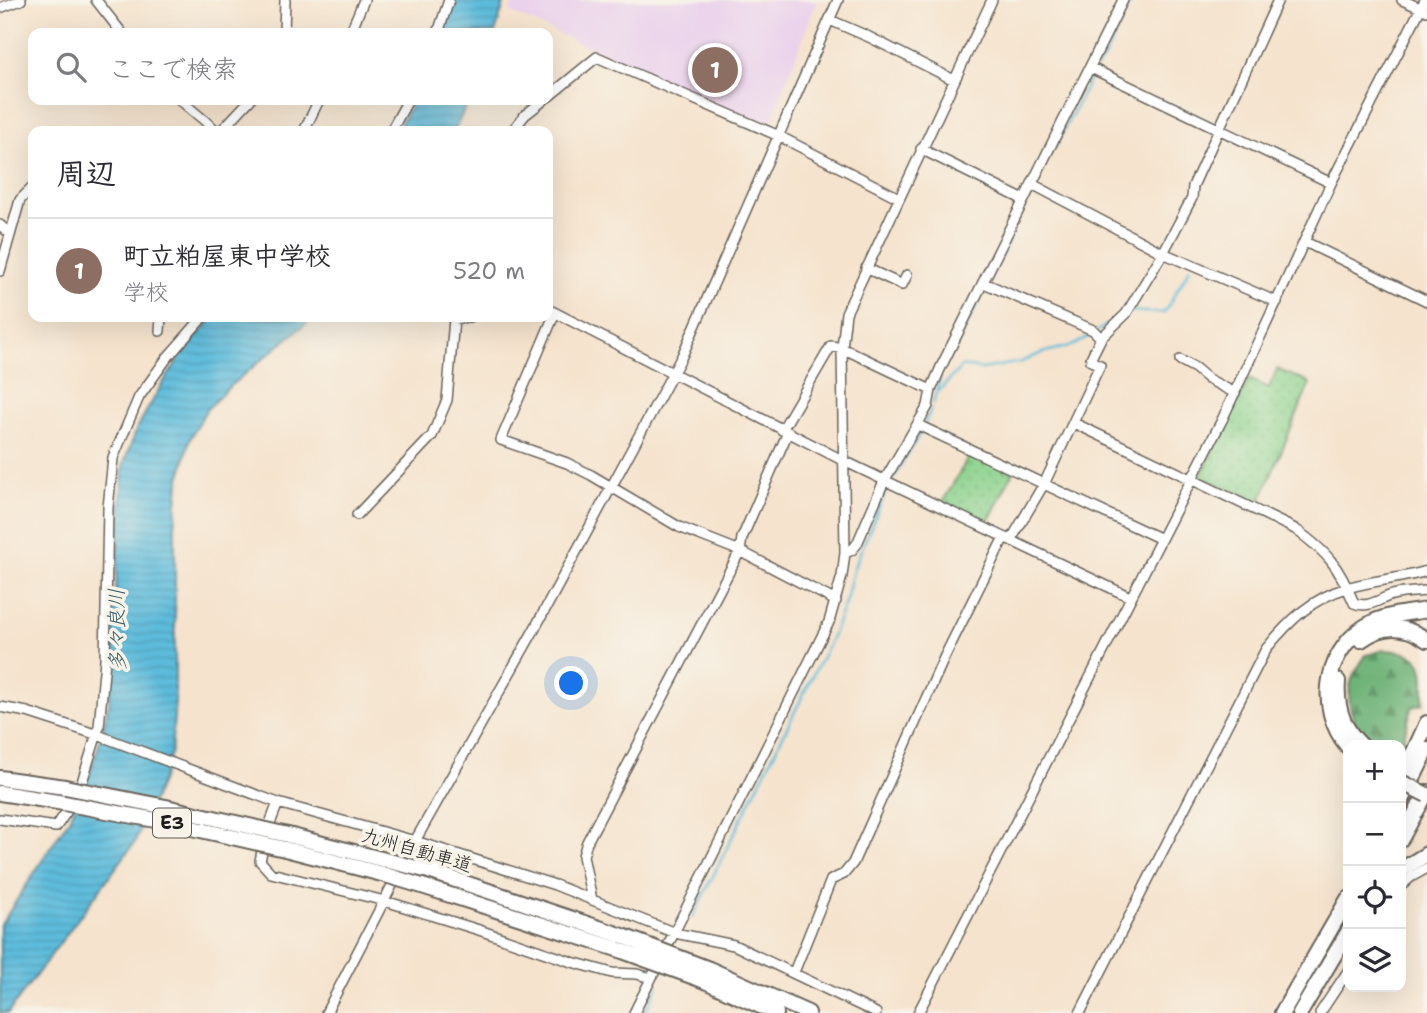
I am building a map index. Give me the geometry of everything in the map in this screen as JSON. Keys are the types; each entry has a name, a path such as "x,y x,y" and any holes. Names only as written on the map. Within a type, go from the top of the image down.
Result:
{"highway":[{"path":"1343,741 1333,723 1328,702 1331,669 1343,646 1355,633 1375,620 1427,610"},
{"path":"1357,740 1346,728 1339,711 1339,675 1346,658 1358,643 1373,632 1389,627 1415,632 1427,640"},
{"path":"1406,770 1427,723"},
{"path":"1406,792 1427,750"},
{"path":"1406,774 1427,785"},
{"name":"九州自動車道","path":"0,778 166,807 386,868 429,871 808,1013"},
{"path":"1406,784 1427,794 1406,830"},
{"name":"九州自動車道","path":"0,793 287,842"},
{"path":"1406,867 1427,854"},
{"name":"九州自動車道","path":"386,868 422,886 620,943"},
{"path":"1282,1013 1343,908"},
{"path":"1300,1013 1343,940"},
{"name":"九州自動車道","path":"707,975 776,1013"}],"street":[{"path":"0,8 21,0"},
{"path":"96,0 118,28"},
{"path":"285,0 285,28"},
{"path":"352,28 364,0"},
{"path":"440,28 449,0"},
{"path":"326,1013 415,841 673,373 838,0"},
{"path":"634,1013 821,640 835,601 845,553 842,348 846,313 992,0"},
{"path":"845,553 857,544 884,481 928,406 931,390 1123,0"},
{"path":"794,972 831,880 844,874 853,863 944,658 1007,538 1045,482 1074,423 1100,365 1091,361 1091,358 1101,338 1126,314 1192,198 1193,186 1278,0"},
{"path":"918,1013 1191,481 1278,302 1331,183 1424,6 1402,0"},
{"path":"830,20 954,80"},
{"path":"553,92 597,57 779,136 899,198"},
{"path":"1091,68 1331,183"},
{"path":"186,105 213,126"},
{"path":"224,126 245,105"},
{"path":"306,126 317,105"},
{"path":"394,126 405,105"},
{"path":"516,126 538,105"},
{"path":"921,149 1024,200"},
{"path":"1031,184 1163,253 1278,302"},
{"path":"0,271 20,200 28,192"},
{"path":"0,225 9,233"},
{"path":"1305,242 1427,301"},
{"path":"866,268 902,285 907,275"},
{"path":"984,283 1093,330 1101,338"},
{"path":"553,312 884,481 1130,597"},
{"path":"160,331 161,322"},
{"path":"0,819 56,827 82,782 99,736 105,660 108,508 113,458 139,397 167,358 199,322"},
{"path":"357,515 432,436 447,400 454,322"},
{"path":"548,322 501,440 567,463 678,527 740,551 835,601"},
{"path":"592,900 583,856 587,842 740,551 742,538 785,431 831,346 842,348 931,390"},
{"path":"1180,360 1235,393"},
{"path":"1074,423 1295,529 1321,548 1337,567 1354,603 1359,606 1366,606 1394,594 1427,592"},
{"path":"918,425 1045,482 1161,539"},
{"path":"1080,1013 1266,649 1289,621 1315,601 1348,587 1427,571"},
{"path":"0,707 26,712 99,736 278,803 415,841 555,885 676,933 734,945 876,1013"},
{"path":"278,803 265,836 260,861 271,873 385,901 572,962 612,973 637,974 651,978"},
{"path":"1406,882 1427,869"},
{"path":"1320,1013 1343,978"}],"shaded area":[{"path":"513,0 817,0 769,128 553,31 553,28 546,28 510,12"}],"green space":[{"path":"1277,369 1310,383 1260,502 1200,477 1249,379 1269,388"},
{"path":"972,451 1013,472 987,524 942,503"},
{"path":"1384,650 1398,651 1416,658 1420,664 1424,680 1423,704 1412,707 1403,740 1370,740 1358,728 1353,718 1350,688 1356,670 1366,655"}],"water":[{"path":"452,0 505,0 497,28 443,28"},
{"path":"411,105 467,105 456,126 399,126"},
{"name":"多々良川","path":"210,322 308,322 230,386 206,410 189,441 179,483 175,526 175,704 171,752 164,775 135,842 8,1013 0,1013 0,926 69,819 86,783 109,704 123,466 137,428 185,350"}],"waterway":[{"path":"1097,67 1105,56 1131,0"},
{"path":"1055,148 1093,73"},
{"path":"957,345 1013,232"},
{"path":"1129,311 1164,313 1190,268"},
{"path":"1098,331 1116,318"},
{"path":"939,391 962,366 982,369 1021,362 1042,353 1074,345 1093,334"},
{"path":"933,403 940,379"},
{"path":"892,480 922,430 931,409"},
{"path":"692,918 832,637 846,600 854,567 888,486"},
{"path":"645,1013 658,986"}],"place":[{"name":"町立粕屋東中学校","path":"715,70"}]}
